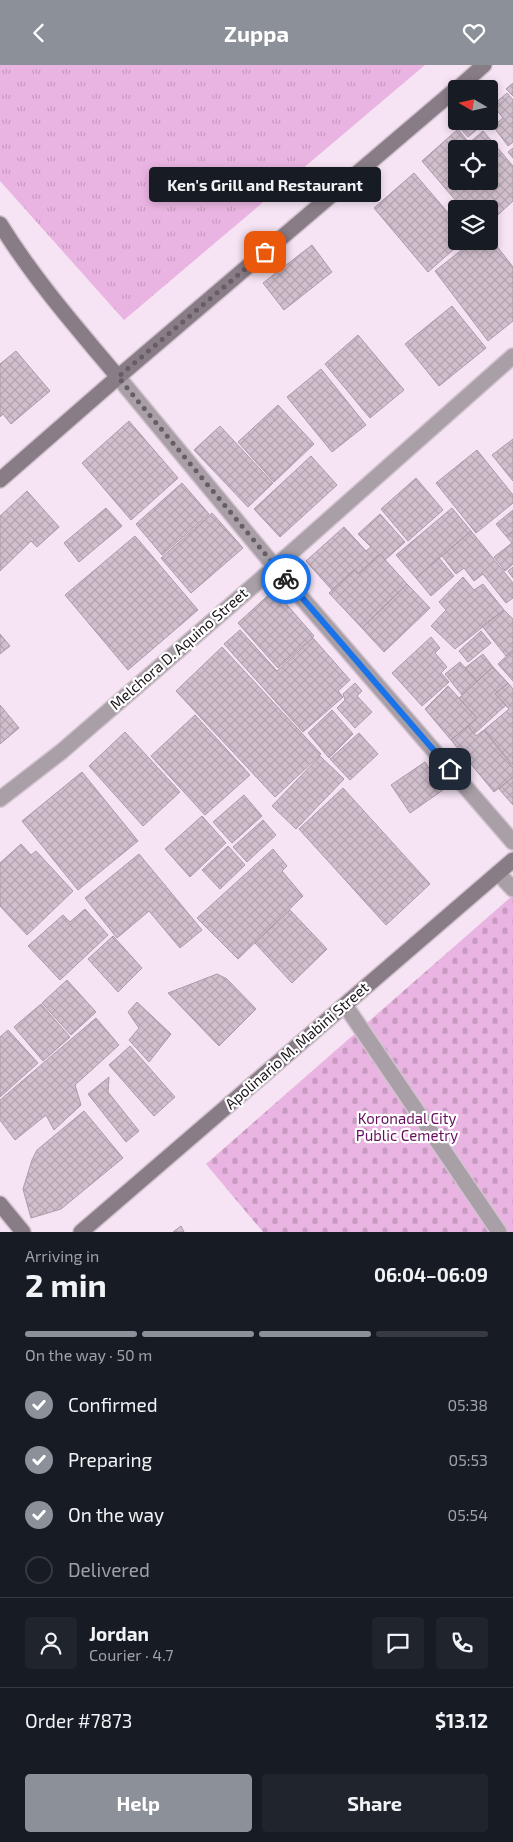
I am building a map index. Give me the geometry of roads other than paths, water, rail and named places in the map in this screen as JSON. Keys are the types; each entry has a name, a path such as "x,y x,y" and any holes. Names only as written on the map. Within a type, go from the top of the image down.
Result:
{"street":[{"path":"466,80 484,65"},
{"path":"0,480 448,96"},
{"path":"0,224 14,247 63,311 275,567 513,842"},
{"name":"Melchora D. Aquino Street","path":"0,799 61,752 275,567 513,356"},
{"name":"Apolinario M. Mabini Street","path":"81,1232 513,860"},
{"path":"498,873 513,889"},
{"path":"345,1005 499,1232"},
{"path":"0,1203 23,1232"}],"place":[{"name":"Ken's Grill and Restaurant","path":"265,252"}],"park label":[{"name":"Koronadal City Public Cemetry","path":"407,1128"}]}
